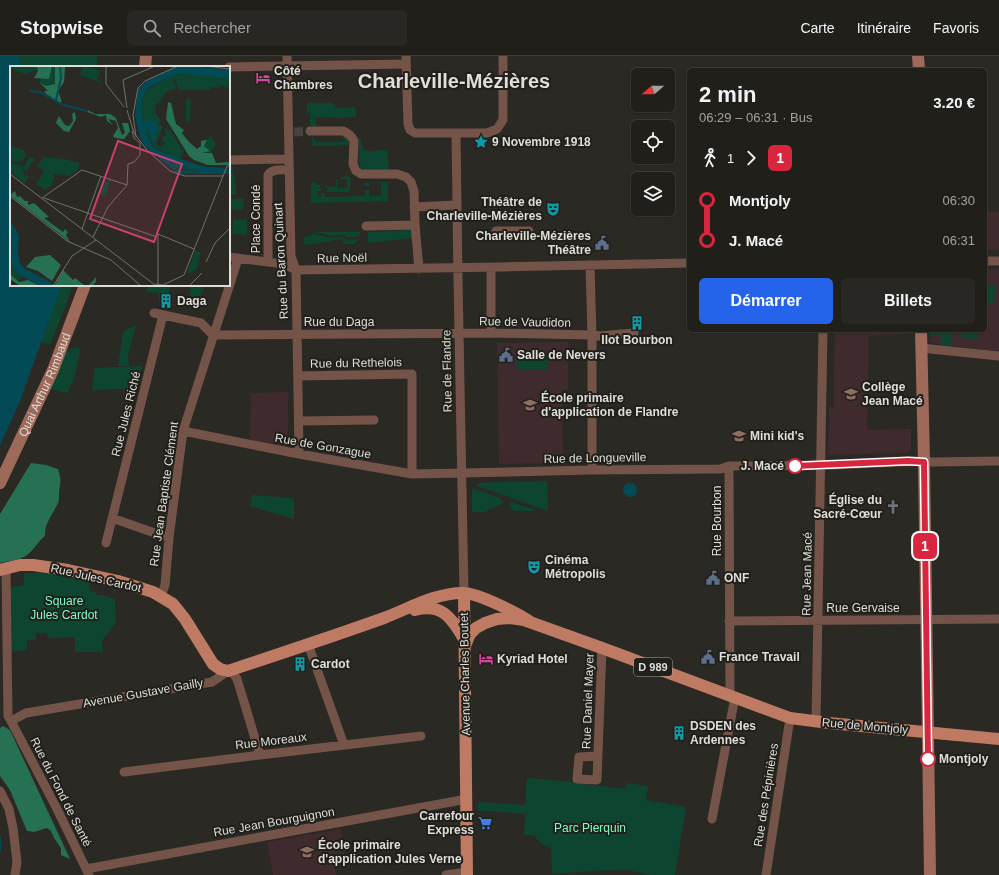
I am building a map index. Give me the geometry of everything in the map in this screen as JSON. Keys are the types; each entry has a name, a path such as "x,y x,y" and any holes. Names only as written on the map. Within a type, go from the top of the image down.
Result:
{"main road":[{"name":"Rue Jules Cardot","path":"3,569 20,565 33,565 68,570 118,581 153,592 173,604 185,619 212,664 220,669 230,671"},
{"path":"385,617 427,600 448,594 464,593 493,603 525,618 532,623"},
{"name":"Avenue Charles Boutet","path":"464,593 467,873"},
{"path":"385,617 419,609 432,608 443,612 454,621 465,643"},
{"name":"Avenue Gustave Gailly","path":"230,671 385,617"},
{"path":"465,643 470,634 476,628 497,619 510,618 532,623"},
{"name":"D 989","path":"532,623 732,696"},
{"name":"Rue de Montjoly","path":"732,696 790,718 816,722 999,739"}],"street":[{"path":"145,66 146,56"},
{"name":"Rue du Baron Quinart","path":"287,56 291,132 289,159 291,256 296,270 299,454"},
{"path":"230,67 287,66 406,60 408,124 410,130 415,133 487,133 497,129 503,120 503,56"},
{"path":"310,131 347,132 354,141 354,164 356,170 361,174 397,174 406,177 411,182 414,191 419,269"},
{"name":"Rue de Flandre","path":"456,133 461,473"},
{"path":"230,160 289,159"},
{"name":"Place Condé","path":"268,262 268,175 270,171 273,170 289,170"},
{"path":"414,207 457,205"},
{"path":"366,226 415,225"},
{"path":"496,231 529,231"},
{"name":"Rue Noël","path":"234,258 284,264 296,270 687,263"},
{"name":"Rue Jean Baptiste Clément","path":"230,273 234,258"},
{"path":"987,261 999,261"},
{"path":"590,265 592,335 592,470"},
{"path":"491,267 492,333"},
{"name":"Quai Arthur Rimbaud","path":"0,483 53,370 85,286"},
{"name":"Rue Jean Baptiste Clément","path":"161,596 165,585 169,538 183,431 213,335 226,286"},
{"name":"Rue Jules Riché","path":"106,543 158,314 201,323 213,335"},
{"name":"Rue Jean Macé","path":"816,722 823,332"},
{"path":"921,332 930,875"},
{"name":"Rue de Vaudidon","path":"458,334 492,333 600,336 634,333"},
{"name":"Rue du Daga","path":"213,335 458,334"},
{"path":"921,348 999,356"},
{"name":"Rue du Rethelois","path":"298,376 412,374 412,474"},
{"path":"298,421 374,420"},
{"name":"Rue de Gonzague","path":"183,431 412,474 461,473"},
{"name":"Rue de Longueville","path":"461,473 720,469 729,466 821,465 908,461 999,461"},
{"name":"Rue Bourbon","path":"729,466 729,621 732,696"},
{"name":"Avenue Charles Boutet","path":"461,473 464,593"},
{"path":"112,518 169,538"},
{"name":"Rue du Fond de Santé","path":"3,569 8,716 88,872"},
{"name":"Rue Gervaise","path":"729,621 999,619"},
{"path":"308,644 344,745"},
{"name":"Rue Daniel Mayer","path":"598,756 602,648"},
{"path":"230,671 237,679 260,754"},
{"name":"Avenue Gustave Gailly","path":"11,721 26,713 212,682 230,671"},
{"path":"712,819 732,696"},
{"name":"Rue des Pépinières","path":"766,875 790,718"},
{"name":"Rue Moreaux","path":"124,772 260,754 421,736"},
{"path":"0,791 9,809 13,828 17,862 16,875"},
{"name":"Rue Jean Bourguignon","path":"88,872 467,799"},
{"path":"446,875 467,873"}],"shaded area":[{"path":"987,212 999,212 999,250 987,249"},
{"path":"999,269 999,352 932,343 930,332 987,332 987,270"},
{"name":"Collège Jean Macé","path":"835,332 910,332 910,334 869,336 867,430 911,429 911,447 907,453 828,455 829,407 834,407"},
{"name":"École primaire d'application de Flandre","path":"568,342 568,390 562,390 563,463 499,464 497,343"},
{"path":"288,392 288,446 286,449 250,441 251,393"},
{"name":"École primaire d'application Jules Verne","path":"341,829 345,857 334,860 336,875 273,875 267,842"}],"green space":[{"path":"19,56 97,56 97,66 20,66"},
{"path":"307,103 332,103 335,104 336,108 355,107 356,117 315,118 317,126 310,126 310,113 307,113"},
{"path":"313,135 316,142 345,142 342,135 348,139 348,145 313,146"},
{"path":"359,136 363,150 387,150 389,169 361,168 359,164"},
{"path":"230,164 232,164 236,195 230,195"},
{"path":"348,176 350,178 350,189 348,192 327,192 327,187 325,187 325,185 328,187 336,187 336,179 337,188 347,188 347,179 341,179 341,177"},
{"path":"388,182 388,201 311,203 311,183 320,185 321,191 317,191 318,197 321,197 321,193 325,193 325,197 365,196 365,190 369,190 369,196 381,196 381,183 370,183 369,186 364,186 364,183"},
{"path":"230,196 232,199 244,199 243,210 230,210"},
{"path":"247,219 247,235 232,234 233,220"},
{"path":"412,231 413,238 368,243 368,232"},
{"path":"312,232 360,232 360,235 348,237 343,235 334,236"},
{"path":"312,234 333,238 342,237 347,240 360,239 354,244 343,244 342,239 304,245 304,237 312,236"},
{"path":"62,286 73,286 50,345 41,342"},
{"path":"147,286 171,286 168,298 163,297 162,302 159,300 159,293 146,293"},
{"path":"191,286 205,286 198,303 189,300"},
{"path":"987,286 995,286 995,298 993,299 993,303 987,304"},
{"path":"136,326 128,356 129,366 118,366 123,333 125,330"},
{"path":"930,332 951,332 951,346 941,345 941,336 930,336"},
{"path":"962,332 977,332 977,339 962,338"},
{"path":"79,347 80,353 73,383 71,384 68,393 50,389 66,352 72,348"},
{"path":"516,354 547,354 547,369 517,369"},
{"path":"142,366 139,388 92,390 95,368"},
{"path":"31,463 46,465 58,469 60,482 58,503 47,523 45,536 32,551 21,558 0,563 0,514"},
{"path":"547,481 548,511 477,486 477,483"},
{"path":"472,488 500,498 504,503 485,512 472,512"},
{"path":"252,495 294,498 294,519 250,506"},
{"path":"512,502 537,511 514,511 508,504"},
{"name":"Square Jules Cardot","path":"24,573 46,573 89,582 91,592 96,592 96,595 115,599 116,622 102,641 103,652 75,652 75,637 48,638 47,633 36,633 36,640 27,640 27,650 9,652 9,588 24,585"},
{"path":"3,726 10,730 70,859 61,855 61,848 51,831 47,828 34,832 27,831 10,790 0,776 0,728"},
{"name":"Parc Pierquin","path":"527,778 574,782 626,789 627,783 648,786 646,800 686,807 675,875 651,875 627,870 552,874 551,848 540,843 534,835 524,835 525,814 478,811 478,803 481,802 525,805"}],"water":[{"path":"0,56 19,56 20,66 10,66 10,286 62,286 20,401 0,446"},
{"path":"630,483 635,485 637,490 635,495 630,497 625,495 623,490 625,485"}],"waterway":[{"path":"0,838 0,850"}],"tunnel":[{"path":"294,132 310,131"}],"bus line":[{"name":"1","path":"795,466 908,461 924,462 928,759"}],"place":[{"name":"Côté Chambres","path":"263,78"},
{"name":"9 Novembre 1918","path":"481,142"},
{"name":"Théâtre de Charleville-Mézières","path":"553,209"},
{"name":"Charleville-Mézières Théâtre","path":"602,243"},
{"name":"Daga","path":"166,301"},
{"name":"Ilot Bourbon","path":"637,323"},
{"name":"Salle de Nevers","path":"506,355"},
{"name":"Collège Jean Macé","path":"851,394"},
{"name":"École primaire d'application de Flandre","path":"530,405"},
{"name":"Mini kid's","path":"739,436"},
{"name":"J. Macé","path":"795,466"},
{"name":"Église du Sacré-Cœur","path":"893,507"},
{"name":"Cinéma Métropolis","path":"534,567"},
{"name":"ONF","path":"713,578"},
{"name":"France Travail","path":"708,657"},
{"name":"Kyriad Hotel","path":"486,659"},
{"name":"Cardot","path":"300,664"},
{"name":"DSDEN des Ardennes","path":"679,733"},
{"name":"Montjoly","path":"928,759"},
{"name":"Carrefour Express","path":"485,823"},
{"name":"École primaire d'application Jules Verne","path":"307,852"}],"district":[{"name":"Charleville-Mézières","path":"454,81"}]}
